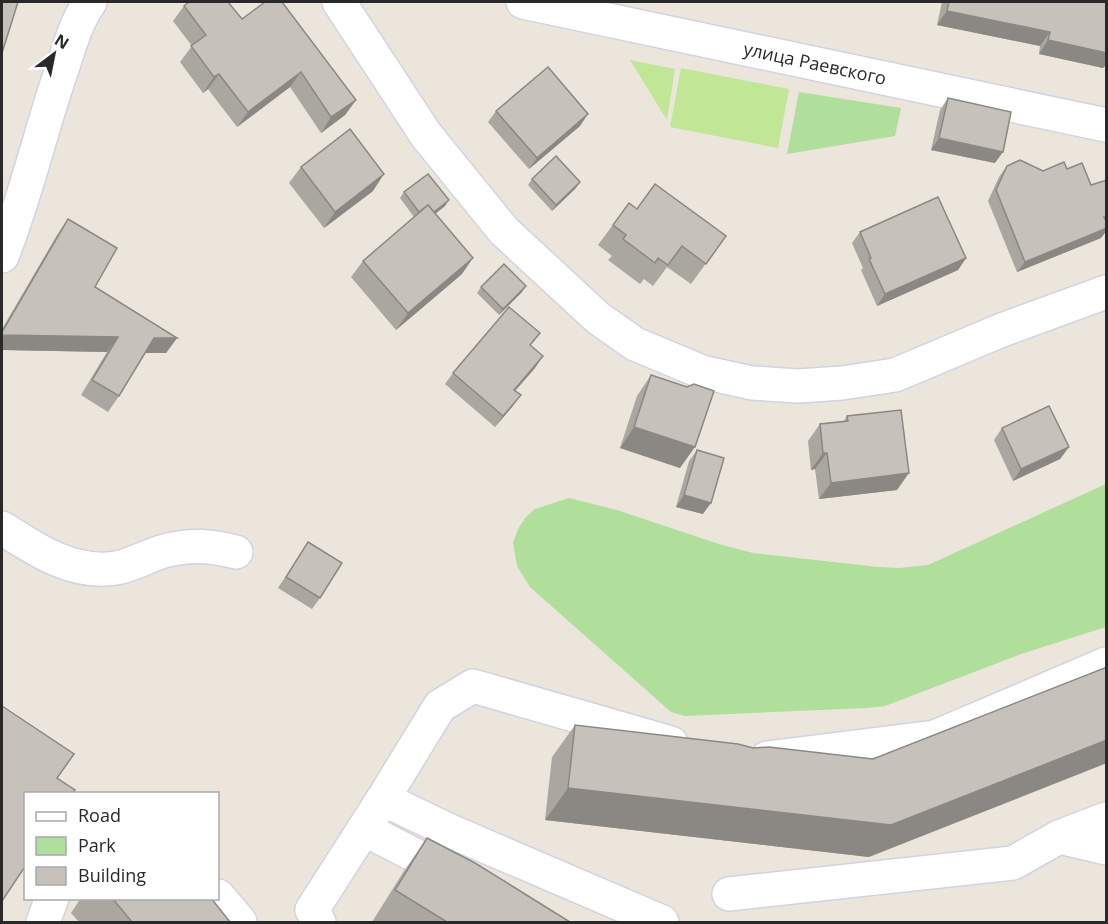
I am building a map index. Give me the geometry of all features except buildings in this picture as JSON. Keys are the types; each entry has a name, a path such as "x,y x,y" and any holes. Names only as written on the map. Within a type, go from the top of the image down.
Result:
{"street":[{"path":"2,256 16,220 48,108 77,26 90,2"},
{"path":"339,2 426,135 504,231 607,324 635,344 702,372 752,383 798,386 842,383 895,375 1002,330 1107,292"},
{"name":"улица Раевского","path":"523,2 1107,125"},
{"path":"2,528 44,554 67,564 94,569 117,568 168,550 208,545 236,552"},
{"path":"735,762 935,737 1107,664"},
{"path":"319,922 312,910 440,706 472,686 701,752"},
{"path":"383,799 450,831 662,922"},
{"path":"729,894 1013,863 1059,837 1107,819"},
{"path":"364,829 485,891"},
{"path":"1059,837 1107,849"},
{"path":"219,897 240,922"},
{"path":"43,922 51,900"}],"green space":[{"path":"630,60 675,69 667,120"},
{"path":"681,68 789,89 778,148 670,127"},
{"path":"799,92 901,108 895,136 787,154"},
{"path":"1106,484 1106,627 1021,654 885,706 867,708 685,716 671,712 530,587 517,566 513,543 518,529 535,509 569,498 617,510 753,553 899,568 928,565"}]}
